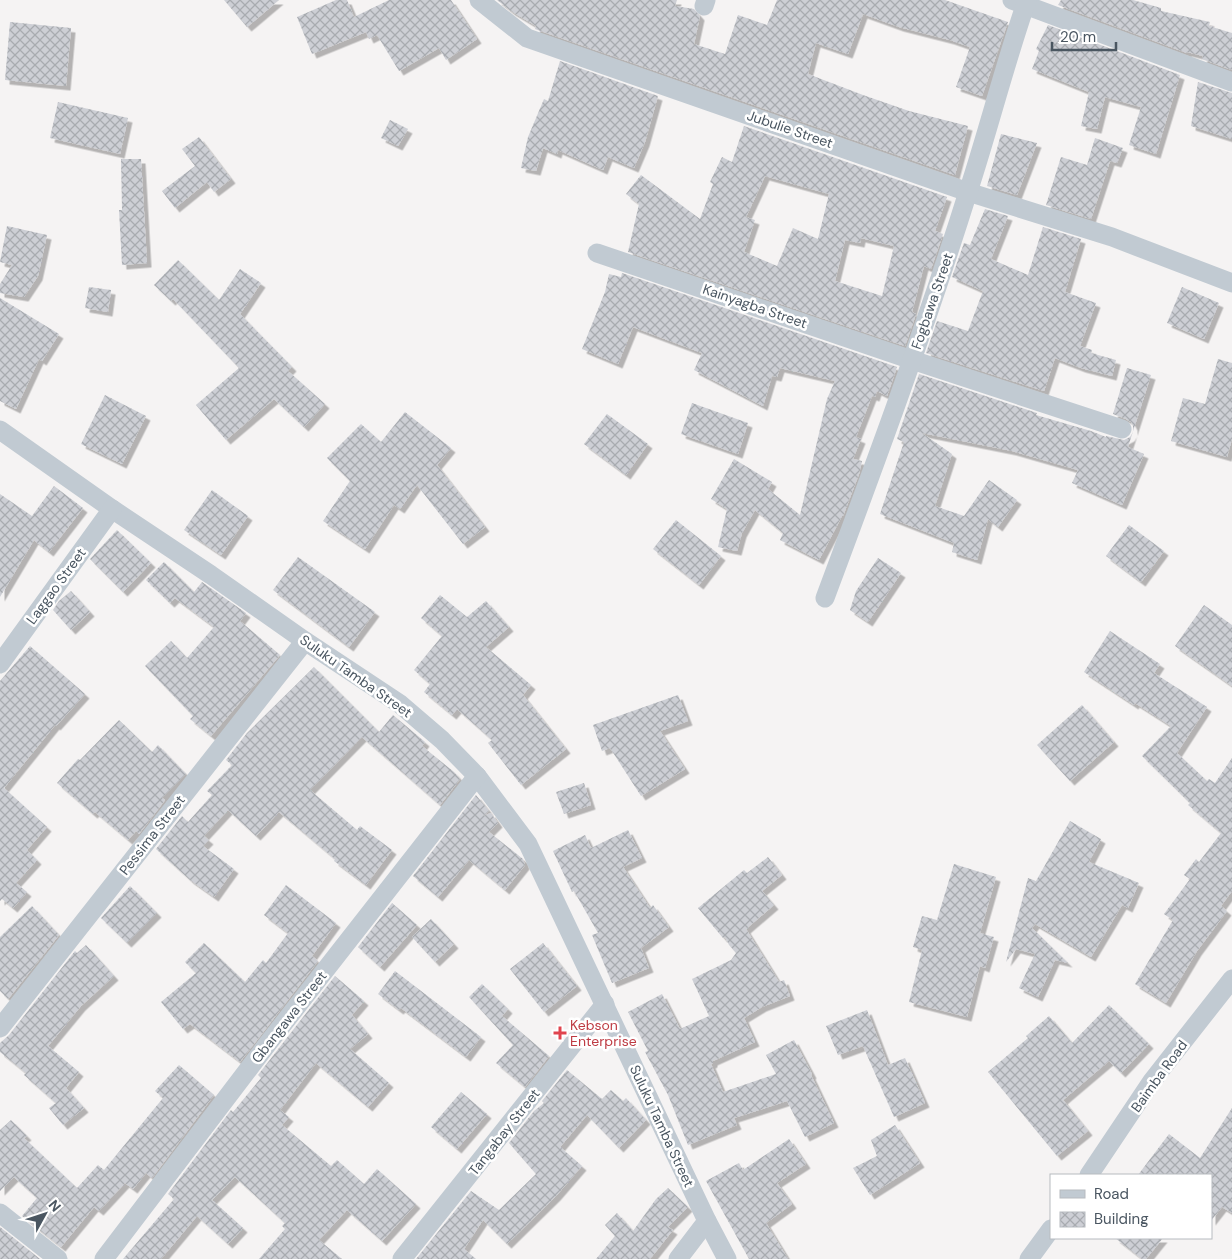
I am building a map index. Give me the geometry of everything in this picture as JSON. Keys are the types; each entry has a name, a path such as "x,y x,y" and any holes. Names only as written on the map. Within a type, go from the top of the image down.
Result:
{"street":[{"name":"Jubulie Street","path":"480,0 527,38 968,192 1112,237 1232,283"},
{"name":"Fogbawa Street","path":"825,598 912,360 968,192 1021,2"},
{"path":"1021,2 1232,82"},
{"name":"Kainyagba Street","path":"597,253 1122,429"},
{"name":"Suluku Tamba Street","path":"0,430 112,509 400,704 442,740 477,776 528,844 707,1221 727,1259"},
{"name":"Laggao Street","path":"0,664 112,509"},
{"name":"Pessima Street","path":"0,1028 305,641"},
{"name":"Gbangawa Street","path":"104,1259 269,1042 477,776"},
{"name":"Baimba Road","path":"1090,1174 1152,1081 1232,979"},
{"name":"Tangabay Street","path":"402,1259 605,1004"},
{"path":"0,1213 58,1259"},
{"path":"678,1259 707,1221"},
{"path":"1029,1259 1050,1230"}],"building":[{"path":"224,0 279,0 247,27"},
{"path":"336,0 347,0 354,17 389,0 451,0 477,39 446,60 439,48 399,71 377,35 369,39 366,32 312,54 297,17"},
{"path":"497,0 677,0 675,6 694,9 700,16 694,44 725,54 738,15 767,25 777,0 945,0 1008,22 982,96 956,87 970,47 950,40 899,27 863,14 848,54 816,43 808,74 909,111 968,126 955,175 535,29 536,26"},
{"path":"1061,0 1133,0 1161,8 1161,11 1210,22 1209,26 1232,33 1232,70 1202,59 1203,56 1187,53 1058,5"},
{"path":"10,22 71,28 66,86 5,80"},
{"path":"1048,25 1180,75 1156,154 1129,145 1141,107 1105,97 1097,129 1081,126 1089,92 1032,69 1039,51 1036,49"},
{"path":"560,61 658,96 645,142 634,168 608,157 603,170 558,150 557,154 543,148 536,171 521,168 528,137 544,99 548,101"},
{"path":"1198,82 1232,93 1232,139 1191,126"},
{"path":"58,102 128,118 120,154 50,138"},
{"path":"390,120 408,129 398,146 381,138"},
{"path":"744,126 947,197 935,231 943,234 931,269 924,266 912,312 916,314 905,346 628,252 639,204 626,194 641,175 700,219 713,184 710,182 722,157 732,162","holes":["765,176 829,194 818,239 793,228 777,266 744,252 755,220 746,217","861,238 894,246 882,296 835,281 845,240 860,243"]},
{"path":"1001,134 1037,143 1017,195 987,186"},
{"path":"199,137 231,179 214,192 207,182 175,208 162,191 195,166 182,149"},
{"path":"1095,138 1123,148 1117,163 1110,161 1091,219 1046,205 1061,157 1087,165"},
{"path":"121,159 141,159 147,263 122,265 119,210 122,210"},
{"path":"985,209 1008,216 991,259 1028,275 1043,227 1081,239 1065,292 1096,303 1080,346 1092,350 1091,353 1116,360 1112,376 1081,368 1055,358 1044,391 926,353 937,321 968,331 983,291 952,277 964,243 970,245"},
{"path":"7,226 47,235 38,276 24,297 0,293 0,284 12,265 0,262"},
{"path":"178,260 219,300 240,269 261,283 240,314 292,367 288,371 325,404 304,427 274,399 226,440 196,405 239,368 173,299 171,301 154,285"},
{"path":"622,273 897,367 887,396 877,391 875,397 872,396 856,437 861,439 853,459 862,461 859,474 843,516 819,560 780,540 783,533 755,510 742,533 737,551 718,547 727,509 711,499 734,459 772,482 768,489 800,515 827,399 835,381 780,368 777,377 772,376 763,406 694,370 702,353 633,327 618,364 582,349 605,292 609,274 621,277"},
{"path":"89,287 111,290 108,312 85,308"},
{"path":"1182,287 1219,303 1204,339 1167,323"},
{"path":"0,298 59,334 42,361 39,359 16,409 0,401"},
{"path":"1218,359 1232,363 1232,439 1227,457 1171,441 1183,398 1205,404"},
{"path":"1127,368 1151,375 1133,431 1131,422 1113,414"},
{"path":"919,374 1037,413 1036,415 1106,437 1124,440 1133,433 1128,447 1144,454 1122,505 1072,483 1078,470 1012,451 922,433 952,454 935,506 964,516 989,480 1017,500 998,527 988,519 977,560 952,552 954,543 880,514 904,442 897,439"},
{"path":"105,395 146,416 122,464 81,444"},
{"path":"692,403 748,423 738,454 681,434"},
{"path":"405,412 451,448 437,465 485,527 463,544 417,485 400,509 394,505 365,549 323,521 350,481 327,458 361,424 381,442"},
{"path":"607,414 648,444 626,475 584,444"},
{"path":"54,486 83,508 49,552 34,540 0,597 0,494 32,516"},
{"path":"212,490 248,516 221,555 184,530"},
{"path":"676,520 721,556 699,585 653,549"},
{"path":"1129,525 1164,551 1141,582 1106,556"},
{"path":"117,530 151,563 123,592 90,559"},
{"path":"298,557 375,612 349,647 273,590"},
{"path":"878,558 901,573 868,622 850,610 856,591"},
{"path":"164,562 194,592 202,582 246,613 240,621 280,655 211,736 190,719 193,716 145,666 171,641 187,658 214,627 175,598 170,603 146,580"},
{"path":"71,591 90,612 71,630 53,610 59,601"},
{"path":"440,595 467,617 486,601 509,627 486,647 531,685 523,695 566,749 521,785 488,743 492,740 457,709 452,715 424,692 430,684 414,670 442,636 421,618"},
{"path":"1204,605 1232,625 1232,686 1175,646"},
{"path":"1110,631 1160,664 1154,673 1207,707 1177,753 1207,781 1209,779 1215,783 1232,758 1232,891 1221,906 1227,911 1197,951 1166,1003 1135,984 1173,920 1164,914 1190,879 1184,875 1196,859 1199,862 1221,833 1188,805 1190,803 1142,756 1171,726 1135,703 1134,705 1084,672"},
{"path":"30,646 85,694 55,725 4,788 47,827 27,850 37,860 16,883 27,892 13,908 2,899 0,901 0,681"},
{"path":"314,667 379,732 393,715 425,742 422,746 460,779 440,805 362,737 310,790 357,830 360,826 392,850 366,885 334,861 335,859 279,812 256,836 228,810 204,836 209,840 203,846 234,869 214,897 190,880 156,849 182,816 188,822 212,795 207,791 232,765 226,760 247,733"},
{"path":"678,695 688,721 660,731 685,769 641,796 610,748 602,751 593,725"},
{"path":"1082,705 1114,742 1070,781 1037,745"},
{"path":"119,720 152,752 158,745 186,774 162,798 165,800 139,834 136,831 128,840 95,812 93,814 57,783 78,759 80,760"},
{"path":"584,783 591,805 564,814 556,792"},
{"path":"476,795 489,811 483,816 491,813 498,823 489,832 523,859 525,865 505,890 469,860 438,897 413,876"},
{"path":"1070,821 1101,839 1089,862 1139,883 1128,908 1122,905 1091,957 1035,924 1032,928 1068,963 1055,960 1038,997 1019,988 1035,954 1016,949 1006,962 1028,878 1036,881"},
{"path":"628,830 642,858 623,867 650,908 653,905 669,927 641,948 649,968 612,983 592,935 598,933 574,891 572,892 553,851 585,835 591,848"},
{"path":"768,857 782,875 762,891 774,905 746,929 779,982 784,980 790,996 762,1007 744,1018 755,1042 713,1061 711,1064 723,1092 776,1074 766,1055 794,1040 834,1123 805,1137 787,1101 734,1118 737,1125 688,1145 668,1095 645,1052 648,1051 628,1012 662,994 680,1029 709,1016 692,979 731,960 736,953 725,937 723,938 698,908 744,870 747,873"},
{"path":"954,864 996,877 980,933 994,937 985,968 980,966 967,1017 909,1002 922,950 913,947 922,916 937,920"},
{"path":"286,885 336,923 312,956 318,961 240,1062 190,1024 183,1029 161,1002 196,973 185,962 204,943 245,982 263,960 266,963 288,933 264,915"},
{"path":"130,886 157,913 127,943 101,918"},
{"path":"392,903 417,925 380,967 358,947"},
{"path":"32,906 59,935 8,999 0,991 0,937"},
{"path":"431,919 454,944 435,962 412,937"},
{"path":"543,943 577,986 544,1012 510,969"},
{"path":"86,945 114,976 81,1006 48,1046 79,1072 66,1088 84,1108 63,1125 49,1108 56,1103 24,1075 26,1073 0,1052 0,1043 9,1035 75,951 77,953"},
{"path":"395,971 481,1037 466,1057 401,1008 399,1010 378,994"},
{"path":"335,976 364,1001 352,1015 368,1034 350,1049 389,1083 368,1107 316,1063 280,1110 289,1117 282,1125 331,1166 337,1160 364,1184 377,1169 416,1204 382,1241 347,1210 319,1240 342,1259 259,1259 285,1229 282,1226 285,1223 235,1177 212,1200 243,1228 228,1244 197,1216 161,1259 123,1259 174,1199 168,1194 231,1110 233,1112 261,1078 258,1075"},
{"path":"482,984 508,1009 502,1016 549,1056 525,1087 496,1063 513,1045 469,997"},
{"path":"1109,1005 1149,1044 1121,1073 1109,1061 1063,1100 1088,1131 1057,1156 988,1072 1028,1038 1026,1036 1049,1016 1072,1043"},
{"path":"867,1010 888,1065 905,1058 925,1103 894,1117 863,1046 838,1055 826,1026"},
{"path":"179,1065 214,1095 152,1178 146,1173 133,1189 125,1183 99,1211 94,1207 61,1247 22,1216 37,1198 14,1177 0,1191 0,1130 11,1120 27,1136 24,1138 77,1188 98,1165 104,1170 163,1098 155,1091"},
{"path":"567,1070 602,1099 611,1090 623,1101 626,1098 646,1120 619,1148 587,1115 560,1147 582,1166 556,1196 507,1244 483,1220 464,1249 476,1259 416,1259 471,1191 499,1210 536,1174 509,1143 534,1111 544,1103 542,1101"},
{"path":"461,1092 487,1114 457,1149 431,1127"},
{"path":"1232,1108 1232,1213 1222,1207 1212,1220 1212,1174 1139,1174 1169,1134 1200,1158"},
{"path":"895,1125 920,1163 870,1195 853,1168 877,1156 871,1140"},
{"path":"789,1139 806,1164 777,1183 792,1204 766,1223 788,1259 749,1259 706,1181 739,1163 743,1170"},
{"path":"668,1188 688,1207 668,1227 673,1230 650,1259 596,1259 615,1236 605,1225 617,1213 633,1231 656,1199"},
{"path":"0,1227 40,1259 0,1259"},
{"path":"1116,1239 1162,1239 1146,1259 1142,1259"}],"place":[{"name":"Kebson Enterprise","path":"560,1033"}]}
